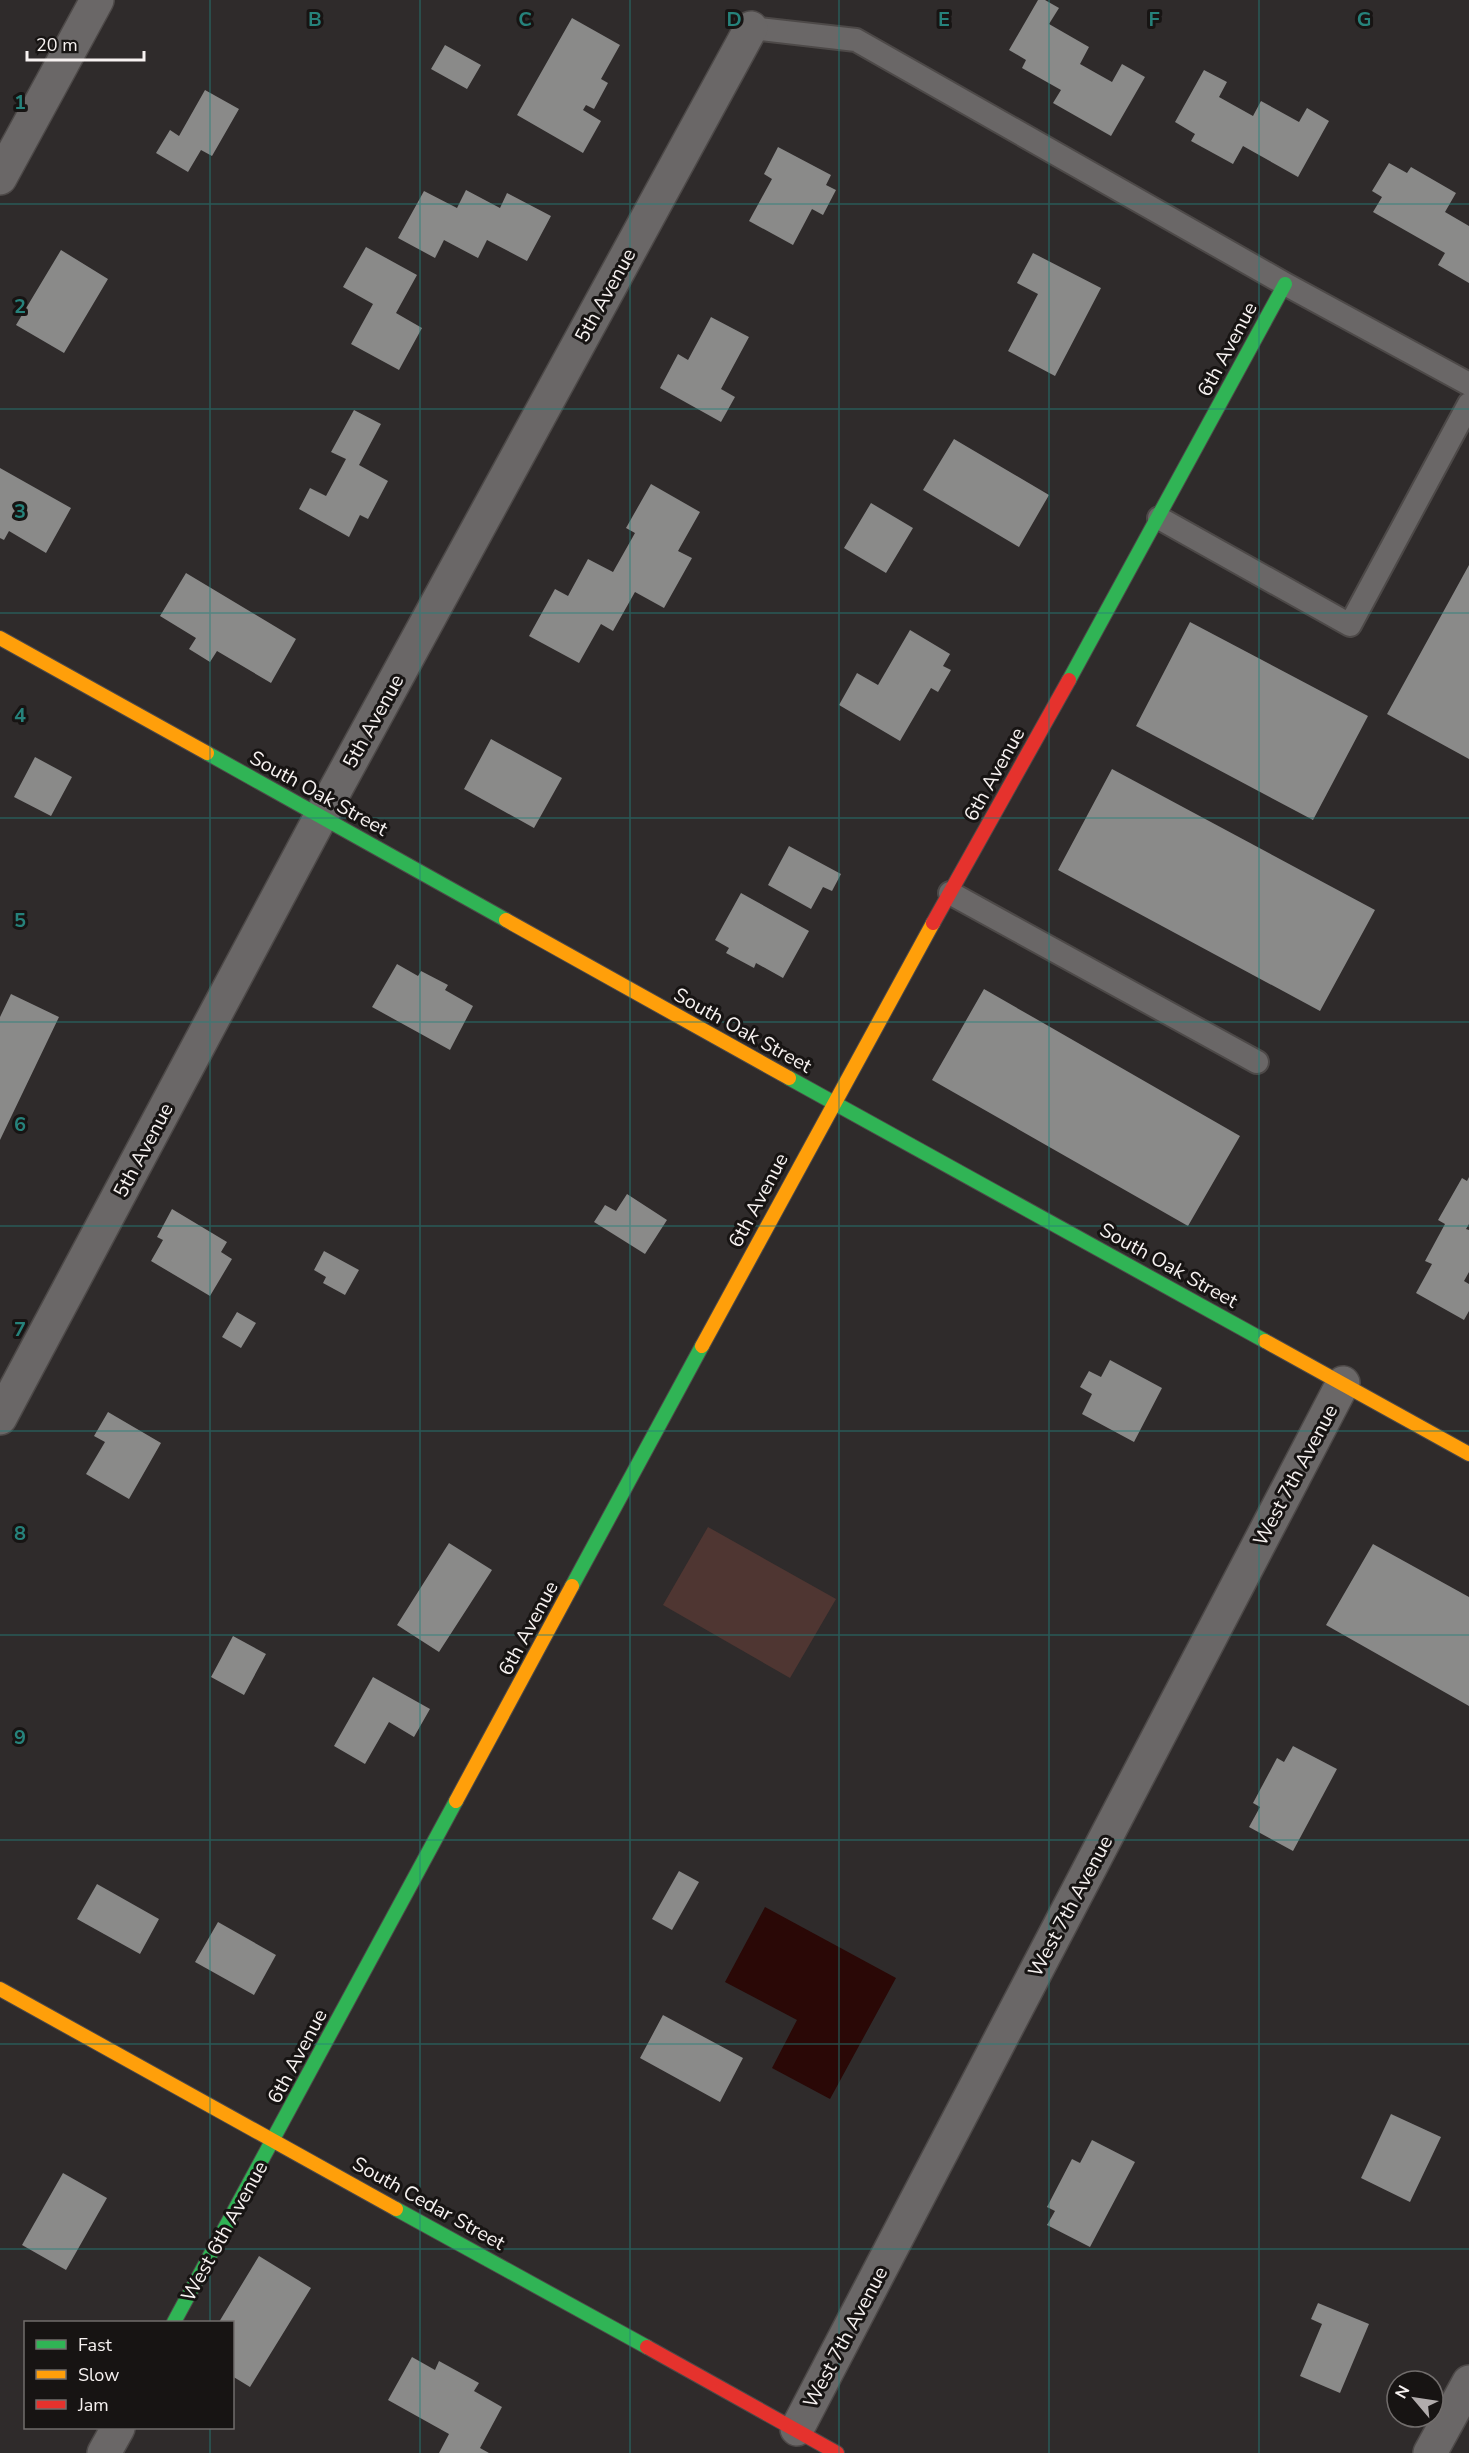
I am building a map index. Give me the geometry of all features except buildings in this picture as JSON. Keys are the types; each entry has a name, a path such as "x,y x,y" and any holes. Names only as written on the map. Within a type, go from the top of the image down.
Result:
{"street":[{"path":"0,178 97,0"},
{"name":"5th Avenue","path":"0,1418 321,816 751,28"},
{"name":"6th Avenue","path":"275,2139 833,1103 1159,518 1285,284"},
{"name":"South Oak Street","path":"0,638 833,1103 1469,1454"},
{"name":"West 7th Avenue","path":"817,2445 1343,1383"},
{"name":"South Cedar Street","path":"0,1989 275,2139 817,2445"},
{"name":"West 6th Avenue","path":"175,2321 275,2139"},
{"path":"1430,2453 1469,2382"},
{"path":"104,2453 117,2429"}],"lane":[{"path":"751,28 856,40 1285,284 1469,384"},
{"path":"1159,518 1350,626 1469,404"},
{"path":"950,893 1257,1062"}],"shaded area":[{"path":"708,1527 836,1599 790,1678 663,1605"},
{"path":"765,1907 896,1978 830,2099 772,2068 797,2020 725,1982"}],"traffic: fast":[{"path":"1069,680 1285,284"},
{"path":"207,753 506,920"},
{"path":"789,1078 1265,1341"},
{"path":"572,1586 702,1346"},
{"path":"175,2321 456,1801"},
{"path":"396,2209 647,2347"}],"traffic: slow":[{"path":"0,638 207,753"},
{"path":"506,920 789,1078"},
{"path":"702,1346 933,923"},
{"path":"1265,1341 1469,1454"},
{"path":"456,1801 572,1586"},
{"path":"0,1989 396,2209"}],"traffic: jam":[{"path":"933,923 1069,680"},
{"path":"647,2347 837,2453"}]}
